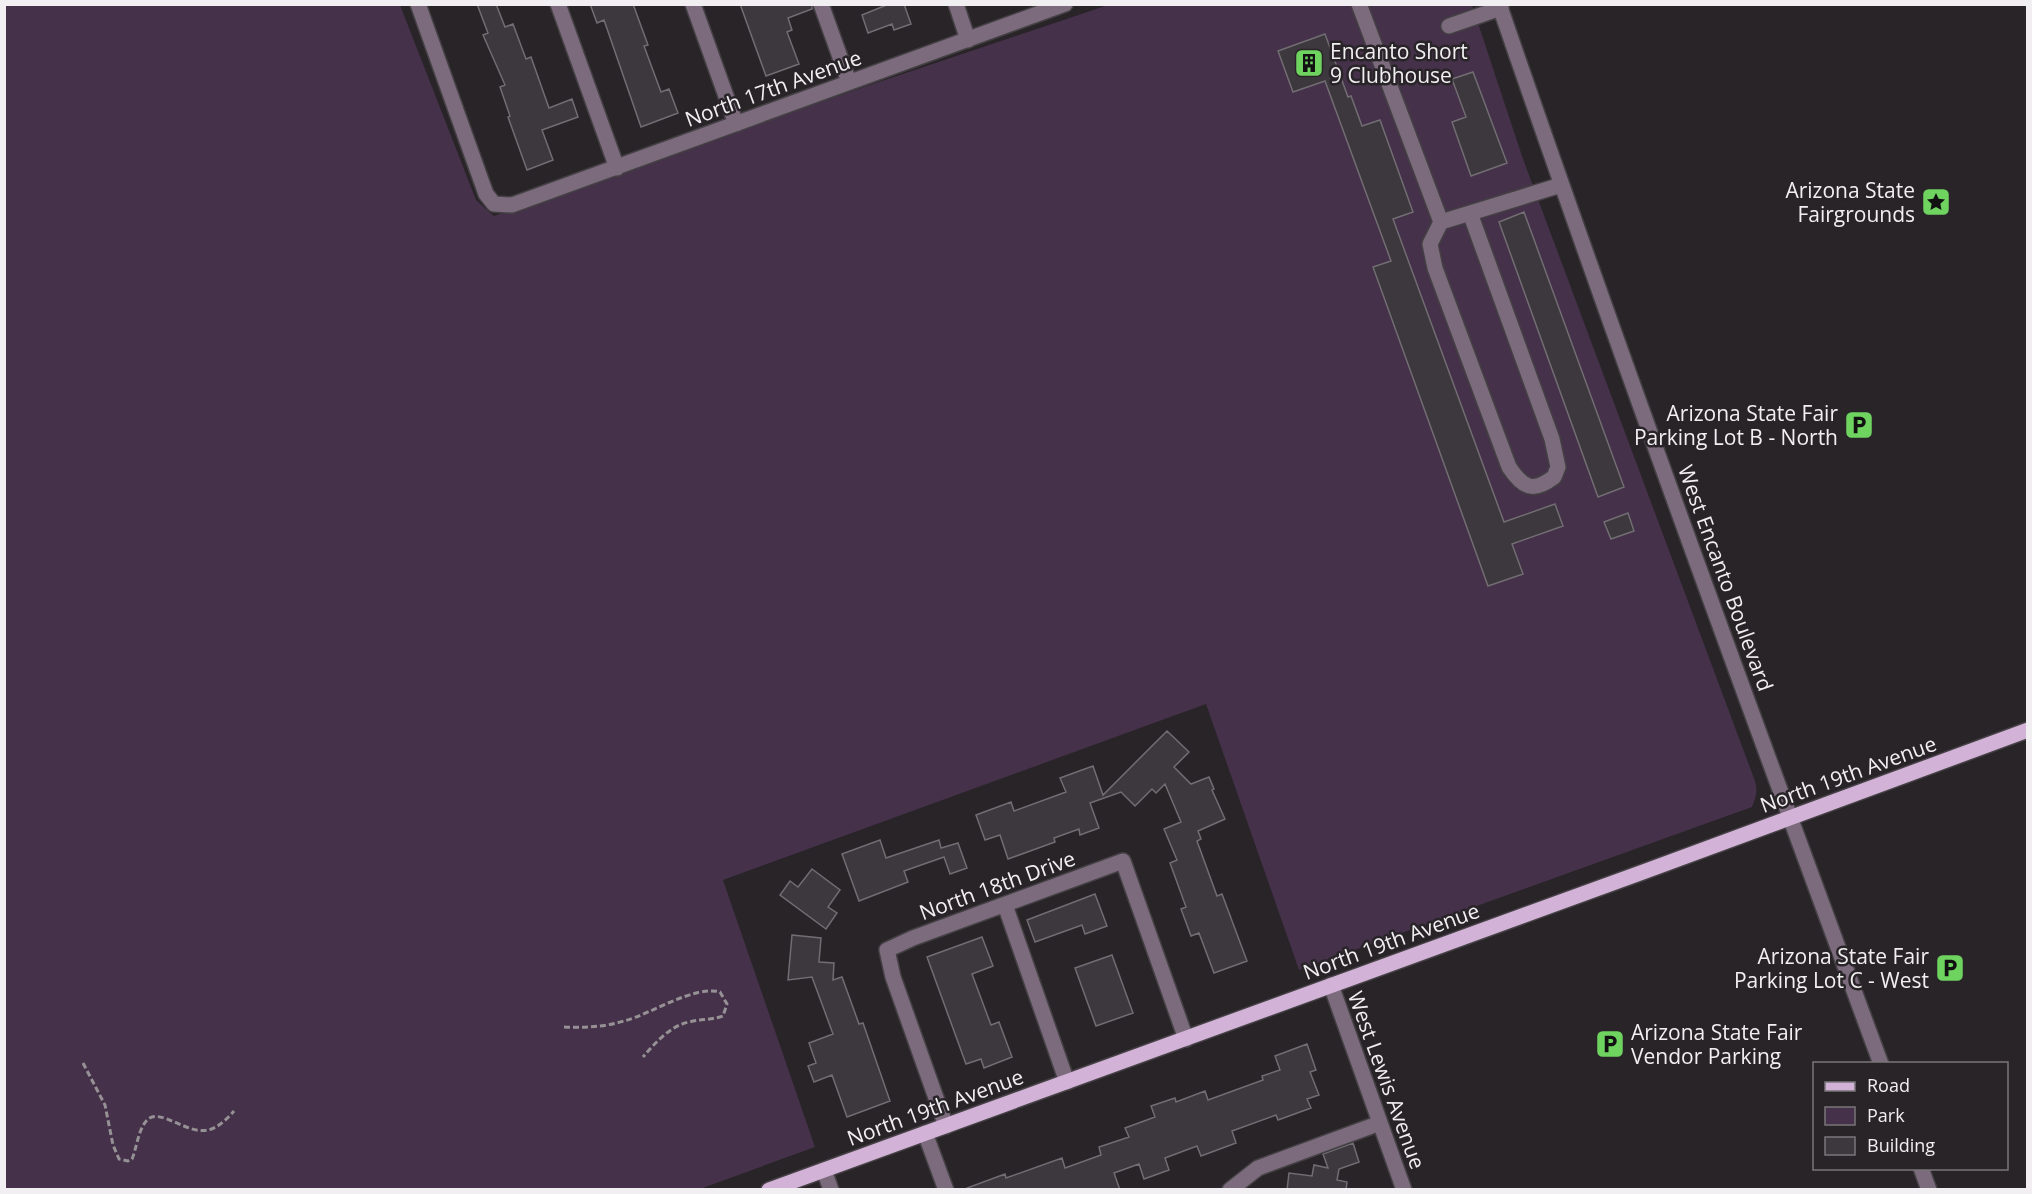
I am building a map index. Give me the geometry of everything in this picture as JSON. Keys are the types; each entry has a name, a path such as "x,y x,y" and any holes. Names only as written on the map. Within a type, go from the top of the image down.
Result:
{"main road":[{"name":"North 19th Avenue","path":"769,1190 2028,730"}],"street":[{"name":"North 17th Avenue","path":"418,4 486,194 494,204 512,205 1065,4"},
{"path":"558,4 617,168"},
{"path":"693,4 736,124"},
{"path":"820,4 849,82"},
{"path":"956,4 968,40"},
{"path":"1359,4 1441,222"},
{"path":"1449,26 1500,6"},
{"name":"West Encanto Boulevard","path":"1500,6 1561,185 1880,1062"},
{"path":"1470,213 1556,453 1558,467 1554,477 1536,487 1525,486 1509,467 1435,268 1430,243 1441,222 1470,213 1561,185"},
{"name":"North 18th Drive","path":"946,1126 893,977 887,950 913,938 1123,861 1186,1039"},
{"path":"1005,905 1067,1082"},
{"name":"West Lewis Avenue","path":"1331,985 1404,1190"},
{"path":"1230,1190 1258,1168 1380,1123"},
{"path":"925,1133 946,1190"},
{"path":"824,1170 831,1190"},
{"path":"1922,1170 1929,1190"}],"path":[{"path":"564,1027 588,1028 622,1022 703,990 720,992 728,1004 723,1016 689,1022 676,1027 643,1057"},
{"path":"83,1063 105,1105 113,1145 119,1160 132,1159 141,1129 153,1116 159,1115 188,1128 208,1130 223,1122 234,1111"}],"green space":[{"path":"5,5 400,5 476,200 494,216 1108,5 1472,5 1523,159 1755,781 1756,794 1752,807 1299,970 1206,704 723,880 815,1147 700,1189 5,1190"}],"building":[{"path":"477,4 496,4 505,27 513,24 526,59 531,57 549,108 572,99 578,117 542,130 553,160 527,170 500,87 505,85 483,35 488,33"},
{"path":"590,4 633,4 648,45 644,46 661,92 669,89 678,113 641,127 604,20 597,23"},
{"path":"740,4 812,4 812,9 788,18 792,30 787,32 799,64 766,76"},
{"path":"889,4 904,4 911,24 894,30 892,24 868,33 862,15"},
{"path":"1325,34 1348,97 1351,96 1362,126 1380,120 1413,212 1393,219 1504,522 1555,504 1563,526 1512,544 1523,574 1488,586 1373,267 1391,261 1325,81 1293,92 1278,51"},
{"path":"1473,72 1507,163 1471,176 1452,122 1466,117 1452,79"},
{"path":"1524,212 1624,487 1598,497 1499,222"},
{"path":"1628,513 1634,531 1611,539 1604,522"},
{"path":"1167,731 1189,752 1174,767 1191,784 1209,777 1214,789 1212,790 1225,819 1198,831 1201,839 1197,841 1217,896 1222,894 1247,961 1214,973 1199,933 1191,936 1181,909 1186,907 1170,863 1177,860 1164,829 1181,822 1165,784 1156,793 1152,789 1135,806 1121,792 1090,803 1099,828 1080,835 1079,829 1054,838 1055,842 1008,859 1000,835 985,840 976,815 1011,802 1014,811 1066,792 1060,778 1093,766 1103,795"},
{"path":"880,840 886,858 939,840 941,848 958,843 967,868 950,874 944,857 904,871 908,882 859,901 842,854"},
{"path":"812,869 840,890 828,907 837,913 826,929 780,895 790,881 798,887"},
{"path":"1095,894 1107,926 1085,934 1082,925 1035,942 1027,920"},
{"path":"792,935 821,938 819,962 834,963 833,980 842,977 859,1024 863,1023 890,1101 847,1117 832,1075 814,1082 808,1066 816,1063 809,1043 833,1034 812,977 788,980"},
{"path":"982,937 993,966 972,974 991,1025 999,1022 1012,1057 984,1068 981,1059 966,1064 927,957"},
{"path":"1112,955 1133,1013 1096,1026 1075,968"},
{"path":"1307,1044 1316,1070 1310,1072 1319,1095 1307,1099 1311,1108 1278,1120 1276,1115 1232,1131 1236,1143 1201,1156 1197,1146 1165,1158 1169,1170 1144,1179 1139,1164 1114,1173 1120,1190 967,1190 967,1188 1005,1174 1006,1178 1062,1158 1065,1168 1101,1155 1099,1147 1129,1137 1125,1128 1155,1117 1151,1106 1175,1098 1176,1102 1205,1091 1208,1100 1263,1080 1262,1076 1280,1070 1275,1056"},
{"path":"1353,1143 1359,1162 1339,1169 1337,1180 1347,1182 1346,1190 1287,1190 1289,1173 1312,1176 1314,1165 1328,1168 1323,1154"}],"place":[{"name":"Encanto Short 9 Clubhouse","path":"1309,63"},
{"name":"Arizona State Fairgrounds","path":"1936,202"},
{"name":"Arizona State Fair Parking Lot B - North","path":"1859,425"},
{"name":"Arizona State Fair Parking Lot C - West","path":"1950,968"},
{"name":"Arizona State Fair Vendor Parking","path":"1610,1044"}]}
